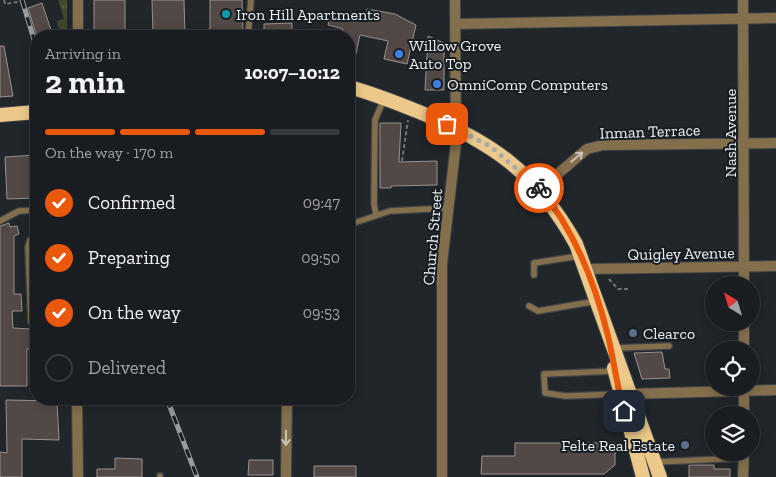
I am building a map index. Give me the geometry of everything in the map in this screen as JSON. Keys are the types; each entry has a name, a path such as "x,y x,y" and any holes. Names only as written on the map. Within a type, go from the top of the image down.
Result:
{"highway":[{"path":"355,89 384,98 456,127 490,146 540,189 559,214 584,263 610,342 626,394 643,477"},
{"path":"0,115 30,112"},
{"path":"610,342 615,371 660,477"}],"street":[{"path":"78,0 78,30"},
{"name":"Church Street","path":"442,477 442,264 456,143 455,0"},
{"name":"Nash Avenue","path":"743,0 744,276"},
{"path":"455,24 776,18"},
{"name":"Inman Terrace","path":"540,189 587,149 603,146 776,143"},
{"name":"Quigley Avenue","path":"584,263 776,266"},
{"path":"760,390 776,390"},
{"path":"626,394 705,391"},
{"path":"77,405 78,477"},
{"path":"286,477 287,405"},
{"path":"743,477 744,461"}],"lane":[{"path":"248,30 251,0"},
{"path":"376,214 374,204 375,120 384,98"},
{"path":"355,223 376,214 390,211 448,208"},
{"path":"0,220 11,217 18,211 30,210"},
{"path":"30,240 28,247 30,297"},
{"path":"534,275 534,263 584,263"},
{"path":"529,306 538,311 596,301"},
{"path":"610,342 669,346"},
{"path":"615,371 544,374 545,393 566,396 626,394"},
{"path":"655,462 705,459"}],"path":[{"path":"4,0 5,4 24,1"},
{"path":"402,161 408,120"},
{"path":"609,276 609,280 614,286 628,289"}],"green space":[{"path":"58,0 67,0 67,30 59,30 57,21 64,19"}],"building":[{"path":"94,0 125,0 125,30 94,30"},
{"path":"152,0 184,0 185,30 153,30"},
{"path":"210,0 242,0 243,30 204,30 210,29"},
{"path":"42,3 51,30 35,30 28,8"},
{"path":"367,9 395,14 416,25 407,64 384,59 388,41 360,35 355,58 355,30 343,30 328,25 331,14 364,21"},
{"path":"292,23 292,30 264,30 264,24"},
{"path":"428,36 444,43 444,90 425,90"},
{"path":"0,46 4,46 13,96 0,97"},
{"path":"380,123 401,123 399,162 437,161 437,185 380,188"},
{"path":"30,155 30,198 7,199 5,157"},
{"path":"9,223 10,227 17,226 19,234 14,236 14,294 21,294 22,311 12,311 13,328 30,329 30,349 27,349 27,386 0,386 0,226"},
{"path":"662,352 665,369 669,369 670,378 642,379 634,353"},
{"path":"6,400 30,400 30,405 57,405 59,440 22,439 22,477 0,477 0,452 7,453"},
{"path":"515,443 615,443 615,465 604,474 481,474 482,456 515,456"},
{"path":"115,458 142,459 142,477 97,477 97,469 115,469"},
{"path":"249,460 273,460 273,475 248,475"},
{"path":"689,465 714,465 714,469 730,469 730,477 689,477"},
{"path":"314,466 356,466 356,477 314,477"}],"railway":[{"path":"22,0 31,30"},
{"path":"169,405 197,477"}],"way so far":[{"path":"447,124 490,146 522,171 539,188"}],"place":[{"name":"Iron Hill Apartments","path":"226,14"},
{"name":"Willow Grove Auto Top","path":"399,54"},
{"name":"OmniComp Computers","path":"437,84"},
{"name":"Clearco","path":"633,333"},
{"name":"Felte Real Estate","path":"685,445"}],"route":[{"path":"539,188 559,214 576,244 586,269 608,335 624,411"}]}
